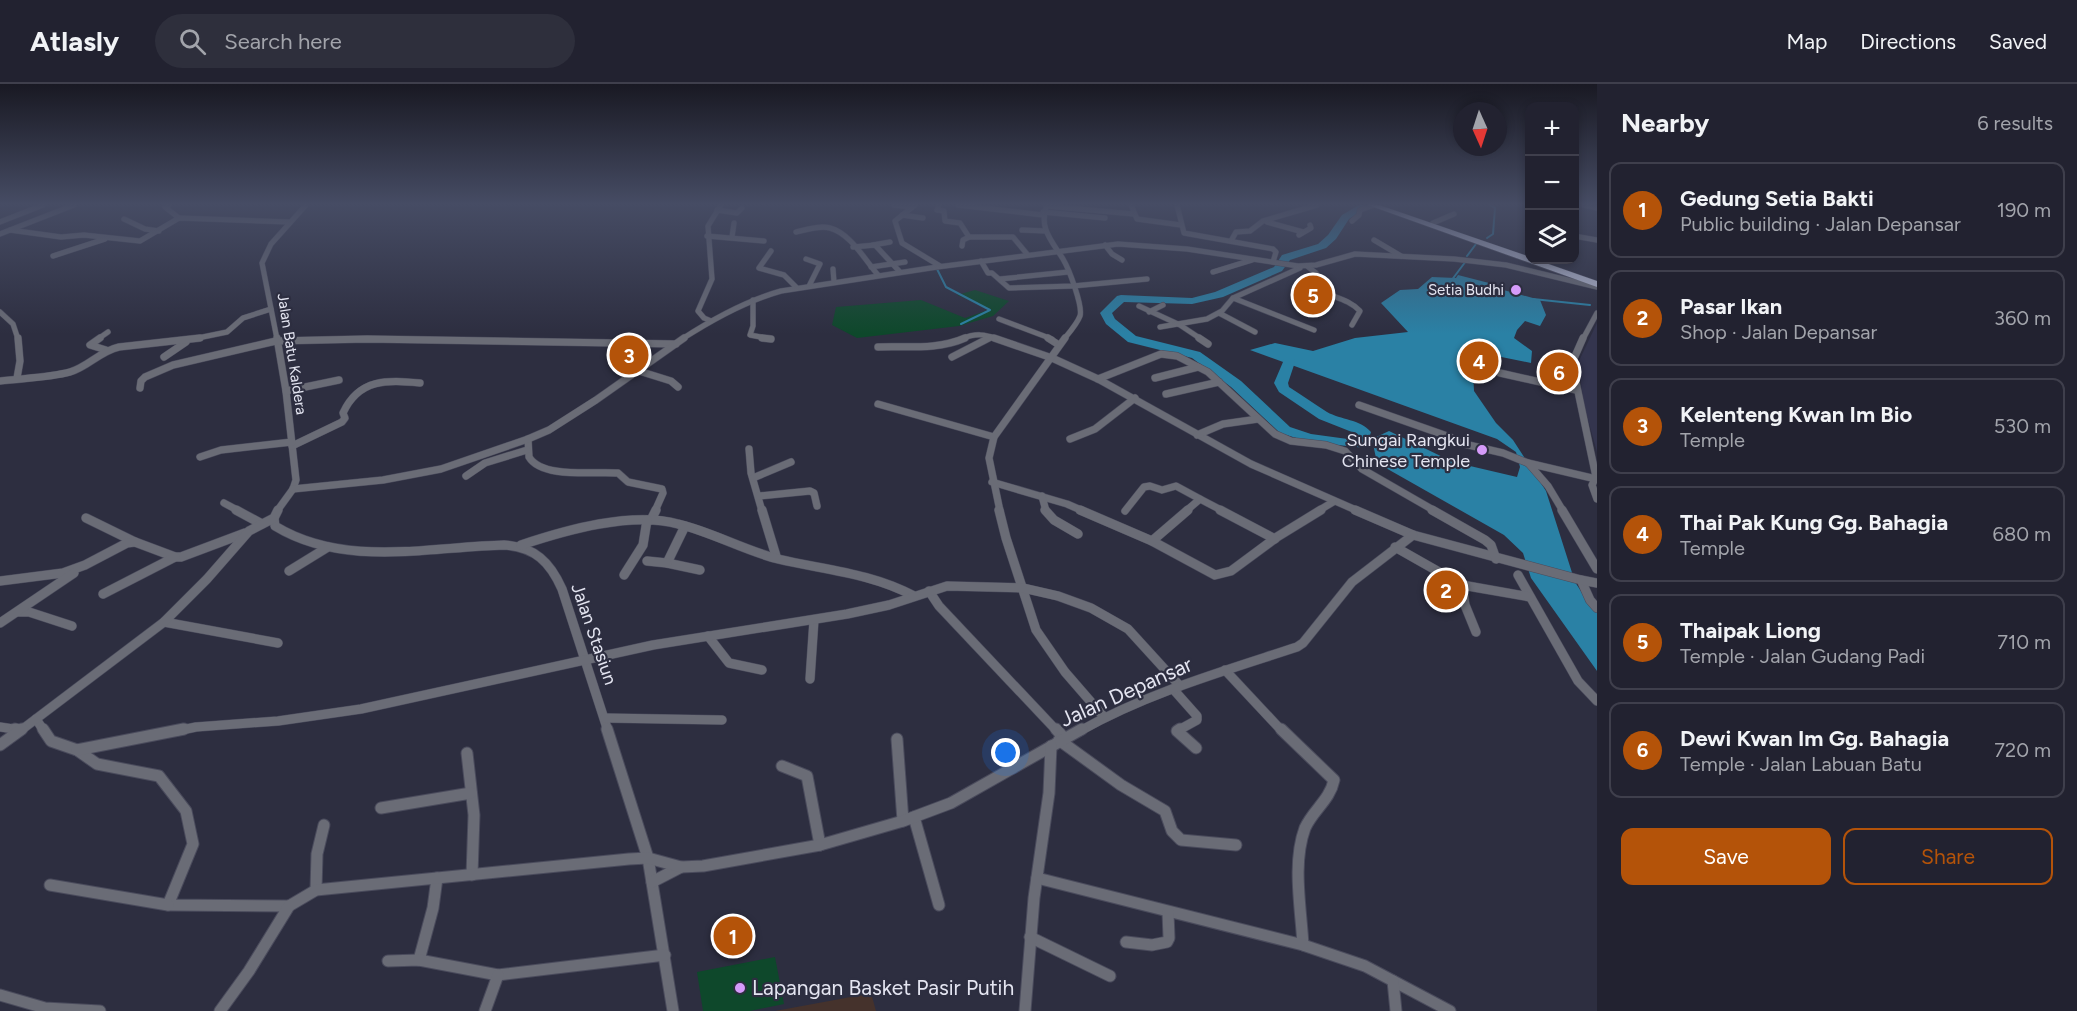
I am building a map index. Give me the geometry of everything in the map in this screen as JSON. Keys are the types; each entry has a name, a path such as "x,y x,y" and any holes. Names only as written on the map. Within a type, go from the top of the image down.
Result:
{"highway":[{"path":"1493,248 1573,278 1597,284"},
{"path":"1505,248 1525,255"},
{"path":"1547,264 1597,284"}],"street":[{"path":"53,255 75,248"},
{"name":"Jalan Batu Kaldera","path":"269,248 262,261 286,391 296,480 293,489"},
{"path":"710,248 712,279 698,311 704,318 711,321"},
{"path":"854,248 878,275"},
{"path":"876,248 900,272"},
{"path":"908,248 936,267"},
{"path":"1022,248 1027,254"},
{"path":"914,596 900,587 854,572 760,554 685,526 649,520 567,532 520,545 484,545 380,554 328,547 282,531 275,526 274,518 279,507 293,489 383,480 441,469 549,430 711,321 753,300 809,286 1073,248"},
{"path":"1108,248 1113,255 1122,260"},
{"path":"1181,248 1305,266 1316,273 1310,283 1315,289 1348,301 1359,310 1352,325"},
{"path":"1261,248 1275,251 1273,262"},
{"path":"1388,248 1401,256"},
{"path":"1056,250 1064,260 1081,308 1080,316 994,437 989,458 992,482 1006,538 1036,630 1065,672 1104,717"},
{"path":"771,251 759,268 784,275 797,288"},
{"path":"1160,327 1207,319 1219,313 1233,297 1305,266 1355,254 1482,261 1573,278"},
{"path":"806,259 820,264 809,286"},
{"path":"1213,272 1255,259"},
{"path":"981,261 988,273 992,273 1009,288 1073,286 1147,279"},
{"path":"871,267 905,262"},
{"path":"833,269 834,282"},
{"path":"1000,279 1068,272"},
{"path":"1233,297 1314,330"},
{"path":"753,300 753,326 750,334 754,337 771,339"},
{"path":"1149,312 1163,305"},
{"path":"1139,306 1180,325 1208,344"},
{"path":"108,332 90,345 106,350 190,340 227,332 243,318 271,309"},
{"path":"0,312 6,316 15,331 20,346 21,363 17,378"},
{"path":"1219,313 1255,332"},
{"path":"1597,313 1572,360 1576,390 1596,477 1592,489 1597,499"},
{"path":"999,319 1051,339 1059,345"},
{"path":"878,347 953,344 977,334 991,337 1052,358 1098,379 1251,464 1413,535 1496,559 1597,583"},
{"path":"952,357 991,337"},
{"path":"140,388 141,381 145,377 173,365 276,341 367,339 676,344"},
{"path":"164,357 190,340"},
{"path":"0,381 76,370 106,350"},
{"path":"1098,379 1161,354 1179,355 1219,382 1276,435 1346,452 1362,469 1485,540 1491,545 1496,559"},
{"path":"1155,378 1198,367"},
{"path":"639,371 671,381 678,387"},
{"path":"1500,373 1576,390"},
{"path":"286,391 339,380"},
{"path":"200,457 221,450 292,444 342,423 345,418 343,413 346,405 375,384 384,381 420,383"},
{"path":"1166,394 1219,382"},
{"path":"1070,439 1095,429 1135,398"},
{"path":"878,404 994,437"},
{"path":"1359,405 1450,436 1460,442 1504,453 1527,462 1596,477"},
{"path":"1197,435 1223,424 1258,419"},
{"path":"528,439 527,450 531,461 568,473 618,473 628,482 660,487 663,493 649,520 643,544 624,575"},
{"path":"749,449 753,478 776,556"},
{"path":"466,476 469,471 487,463 527,450"},
{"path":"753,478 791,462"},
{"path":"1527,462 1548,486 1597,569"},
{"path":"992,482 1067,504 1152,541 1209,573 1221,575 1232,571 1334,502"},
{"path":"1125,511 1139,492 1148,486 1162,490 1176,486 1275,540"},
{"path":"759,496 810,491 814,493 817,506"},
{"path":"1042,496 1041,504 1044,510 1061,525 1078,534"},
{"path":"1152,541 1200,499"},
{"path":"224,503 262,524"},
{"path":"86,518 135,542 175,558"},
{"path":"103,594 175,558 249,531 274,518"},
{"path":"667,563 685,526"},
{"path":"0,745 164,622 207,579 249,531"},
{"name":"Jalan Depansar","path":"316,890 368,883 472,875 508,869 648,858 681,867 738,861 820,845 908,819 951,803 1104,717 1225,670 1287,652 1303,643 1352,582 1413,535"},
{"path":"0,623 85,565 118,547 135,542"},
{"name":"Jalan Stasiun","path":"520,545 541,556 555,573 567,601 648,858 673,1011"},
{"path":"289,571 304,560 322,554 328,547"},
{"path":"1395,547 1462,585 1530,597"},
{"path":"647,561 700,570"},
{"path":"0,581 53,575 85,565"},
{"path":"1518,575 1583,688 1597,701"},
{"path":"1579,580 1597,608"},
{"path":"76,750 196,727 278,721 362,709 653,645 814,620 889,605 947,586 967,585 1023,588 1058,596 1107,615 1128,629 1197,716 1197,720 1177,731 1196,748"},
{"path":"1462,585 1465,605 1476,632"},
{"path":"928,591 1058,741 1121,785 1160,807 1168,815 1176,837 1181,840 1236,846"},
{"path":"18,612 29,612 72,626"},
{"path":"810,679 814,620"},
{"path":"164,622 278,643"},
{"path":"708,636 722,660 728,665 762,670"},
{"path":"1225,670 1287,736 1334,780 1328,796 1314,813 1304,831 1299,865 1303,945"},
{"path":"605,718 722,720"},
{"path":"36,719 51,741 76,750 98,764 159,776 186,811 193,844 168,905"},
{"path":"0,727 20,730"},
{"path":"897,739 899,788 908,819 924,846 939,905"},
{"path":"1025,1011 1037,879 1058,741"},
{"path":"467,753 474,815 472,875"},
{"path":"782,766 807,776 820,845"},
{"path":"381,808 471,793"},
{"path":"220,1011 249,971 289,906 316,890 317,854 324,825"},
{"path":"652,882 681,867"},
{"path":"419,960 434,908 437,878"},
{"path":"1037,879 1303,945 1365,966 1450,1011"},
{"path":"50,885 168,905 289,906"},
{"path":"1126,942 1152,945 1167,942 1169,938 1168,912"},
{"path":"1030,937 1110,976"},
{"path":"388,961 419,960 498,975 665,955"},
{"path":"485,1011 498,975"},
{"path":"1393,981 1396,1011"},
{"path":"0,994 44,1010 100,1011"}],"shaded area":[{"path":"1597,323 1597,452 1584,405 1578,363"},
{"path":"871,993 876,1011 775,1011 840,999"}],"green space":[{"path":"975,290 1009,301 993,316 959,326 857,338 832,325 836,307 921,300 965,318 991,309 957,295"},
{"name":"Lapangan Basket Pasir Putih","path":"775,957 784,1004 750,1011 703,1011 697,972"}],"water":[{"path":"1458,275 1540,300 1546,315 1540,326 1525,321 1517,330 1514,338 1532,351 1531,363 1472,351 1474,391 1496,423 1513,440 1546,491 1575,582 1592,608 1597,611 1597,671 1531,578 1523,553 1504,535 1377,463 1372,439 1389,431 1453,462 1517,477 1520,467 1516,452 1497,439 1250,350 1275,343 1313,351 1355,338 1408,332 1381,303 1400,290 1418,289 1432,277 1456,278"}],"waterway":[{"path":"1289,362 1281,383 1284,389 1324,416 1354,426 1364,432 1361,445 1309,438 1285,430 1236,384 1196,355 1132,339 1110,321 1106,313 1121,298 1192,301 1219,295 1278,269 1286,257 1316,248"},
{"path":"1467,256 1473,248"},
{"path":"1451,281 1466,261"},
{"path":"936,267 946,287 990,310 961,324"},
{"path":"1533,299 1590,305"}],"place":[{"name":"Setia Budhi","path":"1516,290"},
{"name":"Thaipak Liong","path":"1313,295"},
{"name":"Kelenteng Kwan Im Bio","path":"629,355"},
{"name":"Thai Pak Kung Gg. Bahagia","path":"1479,361"},
{"name":"Dewi Kwan Im Gg. Bahagia","path":"1559,372"},
{"name":"Sungai Rangkui Chinese Temple","path":"1482,450"},
{"name":"Pasar Ikan","path":"1446,590"},
{"name":"Gedung Setia Bakti","path":"733,936"},
{"name":"Lapangan Basket Pasir Putih","path":"740,988"}]}
